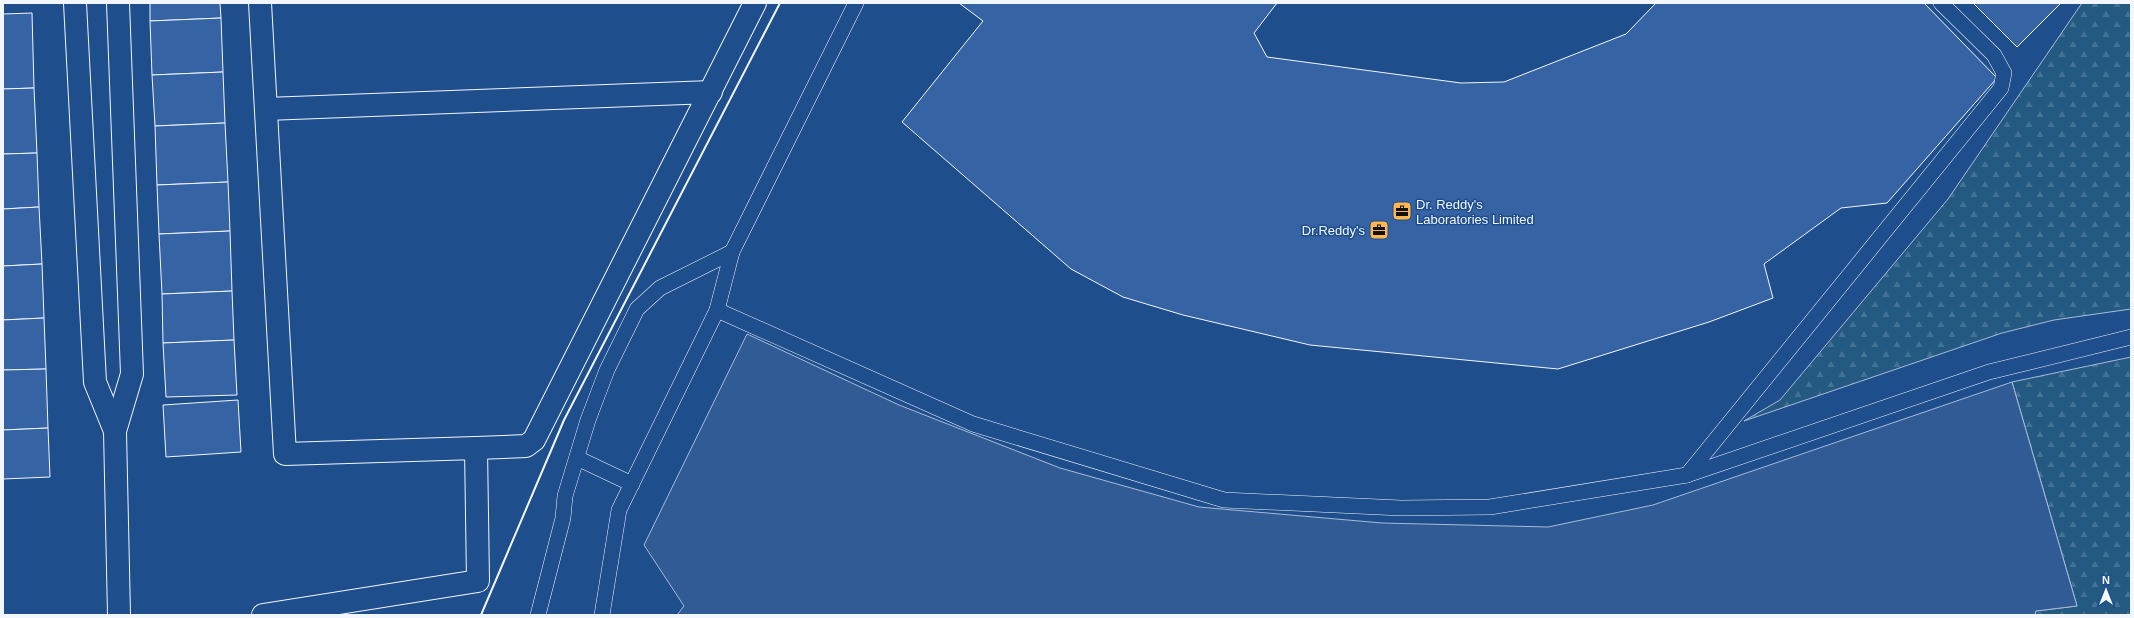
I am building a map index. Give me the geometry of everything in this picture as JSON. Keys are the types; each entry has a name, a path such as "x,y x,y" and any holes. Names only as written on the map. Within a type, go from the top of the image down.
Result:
{"street":[{"path":"75,3 95,382 115,431"},
{"path":"118,3 132,374 115,431 119,615"},
{"path":"260,3 285,454 526,446 534,440 755,3"},
{"path":"266,109 711,92"},
{"path":"263,615 478,581 476,448"}],"lane":[{"path":"602,615 619,510 717,310 732,252 856,3"},
{"path":"1687,475 2001,88 2004,73 1994,55 1941,3"},
{"path":"538,615 563,518 565,496 588,420 607,370 637,308 660,288 732,252"},
{"path":"717,310 973,424 1224,500 1400,508 1490,507 1687,475 1989,372 2131,337"},
{"path":"576,458 632,484"}],"green space":[{"path":"2082,3 2131,3 2131,309 2054,320 2002,333 1744,421 1780,400 1948,199"},
{"path":"2131,357 2131,615 2035,615 2036,611 2077,606 2012,382"}],"shaded area":[{"path":"747,334 899,405 1060,468 1199,507 1382,523 1548,527 1653,505 2012,382 2077,606 2036,611 2035,615 677,615 684,606 644,545"}],"building":[{"path":"150,3 220,3 221,18 150,21"},
{"path":"959,3 1277,3 1254,33 1267,57 1461,83 1504,82 1626,34 1656,3 1924,3 1997,78 1887,203 1841,208 1764,264 1773,298 1709,322 1558,369 1310,345 1183,315 1123,297 1071,269 902,122 983,21"},
{"path":"1973,3 2061,3 2017,47"},
{"path":"32,13 34,88 3,89 3,14"},
{"path":"221,18 223,72 152,75 150,21"},
{"path":"223,72 225,123 155,126 152,75"},
{"path":"34,88 37,153 3,154 3,89"},
{"path":"225,123 228,182 157,185 155,126"},
{"path":"37,153 39,207 3,209 3,154"},
{"path":"228,182 230,231 159,234 157,185"},
{"path":"39,207 42,264 3,266 3,209"},
{"path":"230,231 232,291 162,294 159,234"},
{"path":"42,264 44,318 3,320 3,266"},
{"path":"232,291 234,340 163,343 162,294"},
{"path":"44,318 46,369 3,370 3,320"},
{"path":"234,340 237,395 166,397 163,343"},
{"path":"46,369 48,428 3,430 3,370"},
{"path":"238,400 241,452 166,457 163,405"},
{"path":"48,428 50,477 3,479 3,430"}],"wall":[{"path":"481,615 564,420 780,3"}],"place":[{"name":"Dr. Reddy's Laboratories Limited","path":"1402,211"},
{"name":"Dr.Reddy's","path":"1379,230"}]}
